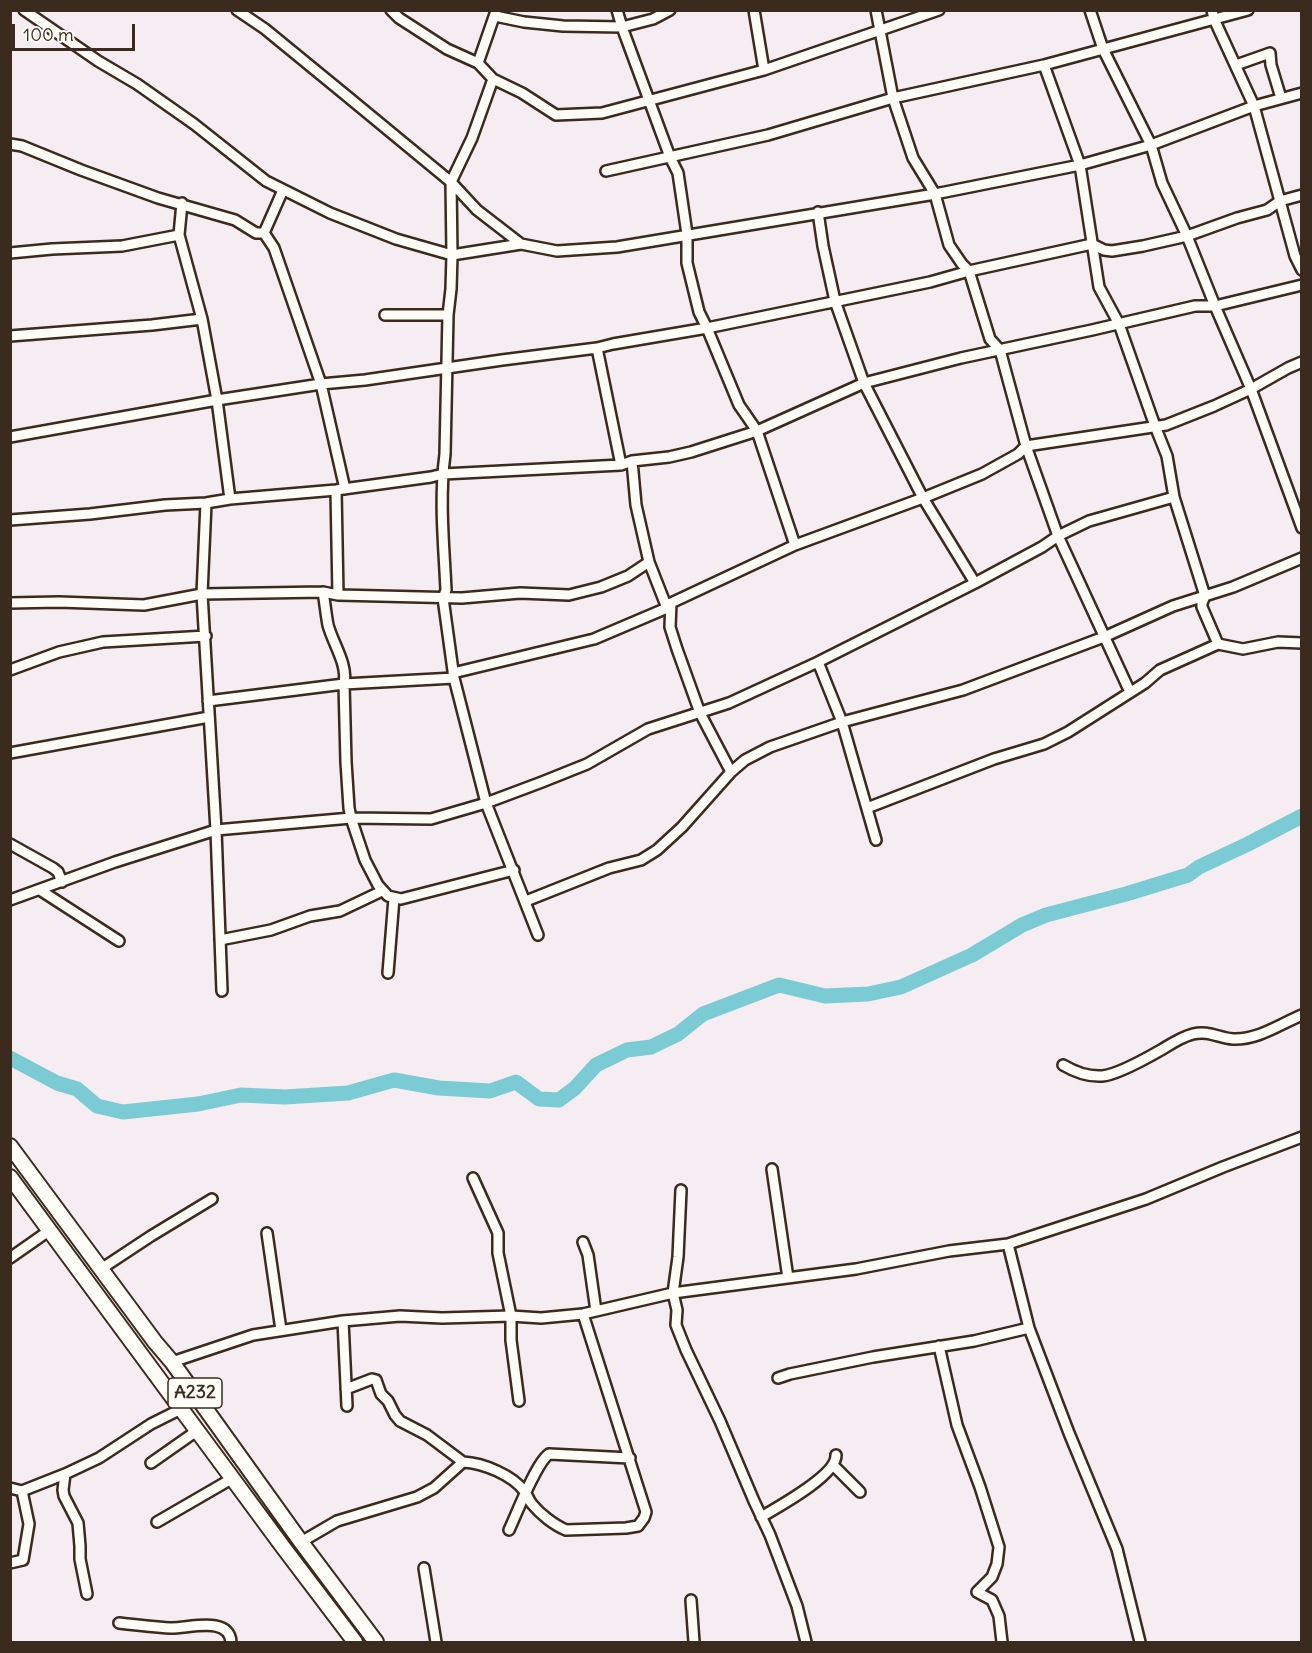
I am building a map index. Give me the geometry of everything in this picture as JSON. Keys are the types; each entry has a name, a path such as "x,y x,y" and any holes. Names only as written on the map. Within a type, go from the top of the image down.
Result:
{"highway":[{"name":"A232","path":"10,1146 172,1362 376,1642"},
{"name":"A232","path":"10,1177 355,1642"},
{"path":"110,1312 125,1302"}],"street":[{"path":"24,10 194,124 266,181 330,213 396,239 452,255 521,244 557,250 617,247 935,194 1080,165 1151,145 1254,106 1302,93"},
{"path":"237,10 265,29 451,182 477,210 521,244"},
{"path":"391,10 399,18 447,49 478,63 493,79 522,93 556,115 602,113 764,70 939,10"},
{"path":"617,10 670,157 678,173 687,234 687,263 699,312 739,405 757,431 795,545"},
{"path":"478,63 496,13 524,22 563,26 622,27 653,19 670,10"},
{"path":"754,10 764,70"},
{"path":"876,10 893,98 913,158 935,194 949,245 969,271 990,339 1000,350 1026,446 1058,536 1130,692"},
{"path":"1090,10 1103,49 1151,145 1162,183 1187,236 1251,389 1302,528"},
{"path":"606,171 768,135 893,98 1044,65 1213,15 1248,10"},
{"path":"1213,15 1254,106 1295,256 1302,270"},
{"path":"1236,65 1270,53 1270,64 1281,99"},
{"path":"1044,65 1080,165 1099,287 1119,324 1167,456 1174,497 1205,596 1202,607 1218,644"},
{"path":"493,79 472,138 451,182 452,255 443,474 446,590 443,598 454,675 486,803 538,935"},
{"path":"10,144 22,146 158,198 235,220 256,233 264,233"},
{"path":"264,233 283,190"},
{"path":"10,437 217,400 597,348 707,328 930,282 969,271 1092,244 1112,251 1143,246 1187,236 1267,210 1280,201 1302,195"},
{"path":"182,203 178,235 202,319 217,400 230,499"},
{"path":"818,212 835,301 864,383 923,498 975,583"},
{"path":"264,233 274,248 321,384 340,489 338,595"},
{"path":"10,253 122,246 178,235"},
{"path":"10,520 340,489 443,474 621,465 632,461 669,457 757,431 864,383 1195,306 1215,306 1302,285"},
{"path":"385,315 448,315"},
{"path":"10,336 152,326 202,319"},
{"path":"597,348 621,465"},
{"path":"208,701 344,684 454,675 594,639 655,613 795,545 982,474 1018,454 1026,446 1166,425 1251,389 1302,362"},
{"path":"632,461 636,505 649,562 669,606 670,627 700,712 731,772"},
{"path":"10,900 115,862 216,830 351,818 431,819 486,803 587,764 648,729 729,703 818,662 975,583 1089,521 1174,497"},
{"path":"206,503 202,594 216,830 222,992"},
{"path":"526,901 609,868 641,860 657,850 682,827 731,772 745,760 770,747 842,722 963,690 1104,638 1173,606 1233,587 1302,558"},
{"path":"10,603 144,605 202,594 323,592 338,595 443,598 520,593 569,595 601,587 628,576 649,562"},
{"path":"323,592 329,627 345,676 349,808 365,860 382,891 388,896 401,899 514,870"},
{"path":"655,613 670,627"},
{"path":"10,670 59,652 103,642 206,636"},
{"path":"867,808 994,759 1044,744 1068,732 1145,683 1160,670 1218,644 1243,649 1278,642 1302,643"},
{"path":"818,662 842,722 876,840"},
{"path":"10,753 209,717"},
{"path":"10,844 53,868 58,872 62,882"},
{"path":"40,890 119,941"},
{"path":"220,940 271,930 310,916 340,911 382,891"},
{"path":"388,973 394,898"},
{"path":"1063,1065 1089,1076 1105,1076 1192,1034 1205,1032 1231,1039 1243,1038 1275,1029 1302,1015"},
{"path":"172,1362 253,1335 343,1321 400,1316 541,1318 583,1314 673,1293 856,1269 949,1251 1008,1244 1146,1199 1302,1137"},
{"path":"772,1169 788,1278"},
{"path":"473,1178 498,1233 498,1253 510,1316 519,1401"},
{"path":"681,1190 678,1257 673,1293 676,1325 770,1535 797,1606 806,1642"},
{"path":"101,1269 212,1199"},
{"path":"10,1258 50,1230"},
{"path":"267,1233 281,1330"},
{"path":"583,1242 588,1255 596,1311"},
{"path":"1008,1244 1029,1328 1117,1549 1140,1642"},
{"path":"346,1389 372,1379 376,1380 381,1394 400,1421 426,1435 463,1462 485,1466 501,1473 526,1494 532,1505 558,1527 566,1530 634,1528 641,1522 646,1512 583,1314"},
{"path":"343,1321 347,1406"},
{"path":"778,1378 873,1357 974,1341 1029,1328"},
{"path":"939,1346 957,1425 999,1547 997,1564 992,1577 977,1592 992,1600 999,1616 1002,1642"},
{"path":"10,1488 22,1491 65,1474 99,1458 151,1424 181,1409"},
{"path":"151,1463 198,1430"},
{"path":"509,1530 543,1458 549,1454 630,1458"},
{"path":"761,1516 800,1494 835,1460 861,1492"},
{"path":"301,1542 337,1521 417,1497 434,1488 463,1462"},
{"path":"65,1474 64,1496 78,1523 80,1559 87,1594"},
{"path":"157,1522 233,1478"},
{"path":"10,1563 23,1560 28,1524 22,1491"},
{"path":"424,1568 436,1642"},
{"path":"691,1600 694,1642"},
{"path":"119,1623 174,1628 213,1625 227,1632 231,1642"}],"waterway":[{"path":"10,1058 57,1083 77,1089 97,1106 123,1112 198,1104 241,1095 285,1097 348,1093 394,1080 439,1088 490,1091 516,1082 539,1099 559,1100 575,1088 596,1065 627,1050 651,1047 678,1034 703,1014 779,985 825,996 868,994 901,987 972,955 1022,925 1046,915 1188,875 1199,867 1302,816"}]}
